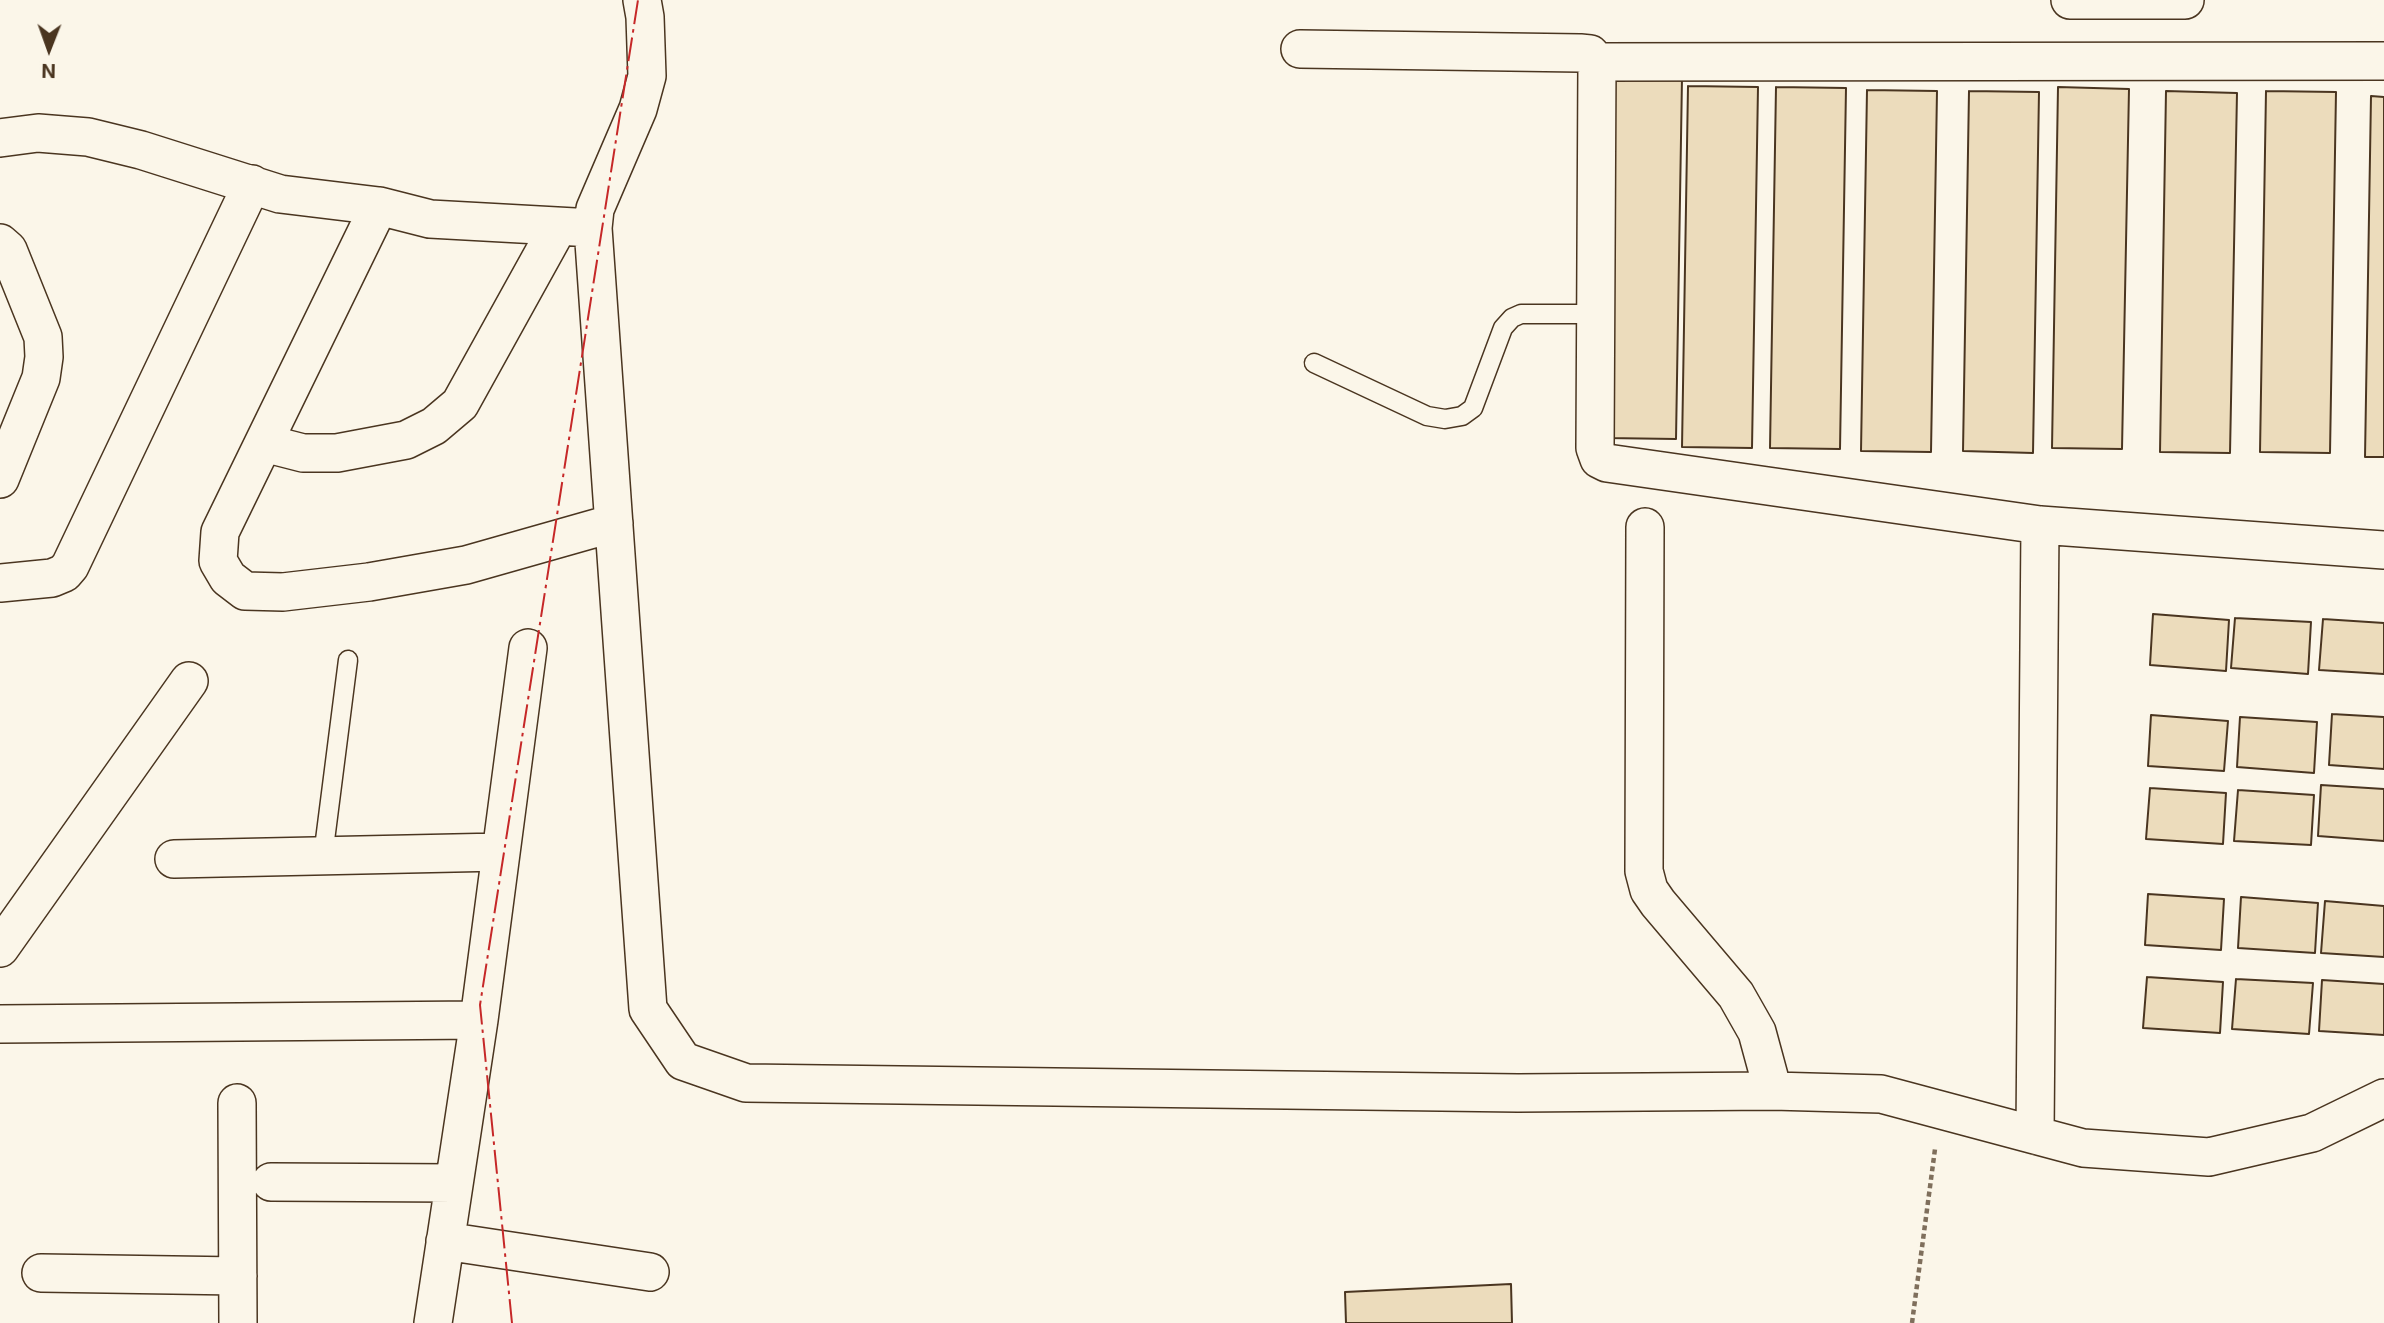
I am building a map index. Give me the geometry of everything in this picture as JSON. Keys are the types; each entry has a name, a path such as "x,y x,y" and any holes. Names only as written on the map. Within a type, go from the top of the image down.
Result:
{"street":[{"path":"264,443 303,453 337,453 406,440 434,426 460,404 575,228 595,209 638,109 647,76 642,0"},
{"path":"2078,1 2185,0"},
{"path":"1300,49 1580,53 1590,54 1597,62 1595,448 1599,458 1607,463 2040,525 2384,550"},
{"path":"1597,62 2384,61"},
{"path":"0,138 37,133 88,137 141,150 280,194 379,206 430,219 575,228"},
{"path":"0,583 52,578 64,573 70,566 252,184"},
{"path":"379,206 220,532 218,561 228,578 244,591 283,592 369,582 466,565 614,523"},
{"path":"575,228 614,523 648,1009 683,1061 746,1083 1518,1093 1773,1091 1881,1094 2083,1148 2209,1157 2312,1133 2384,1098"},
{"path":"0,243 8,250 43,337 44,357 41,378 0,479"},
{"path":"2035,1135 2040,525"},
{"path":"1645,527 1644,871 1648,890 1736,995 1757,1032 1773,1091"},
{"path":"433,1323 479,1020 527,648"},
{"path":"0,948 189,681"},
{"path":"174,859 501,852"},
{"path":"0,1024 479,1020"},
{"path":"237,1103 238,1323"},
{"path":"271,1182 454,1182"},
{"path":"445,1241 650,1272"},
{"path":"41,1273 238,1276"}],"lane":[{"path":"1314,363 1427,416 1445,419 1462,416 1473,408 1503,328 1512,318 1521,314 1596,314"},
{"path":"323,856 348,660"}],"path":[{"path":"1912,1323 1941,1110"}],"building":[{"path":"1612,77 1682,78 1676,439 1606,438"},
{"path":"1688,86 1758,87 1752,448 1682,447"},
{"path":"1776,87 1846,88 1840,449 1770,448"},
{"path":"2058,87 2129,89 2122,449 2052,448"},
{"path":"1867,90 1937,91 1931,452 1861,451"},
{"path":"1969,91 2039,92 2033,453 1963,451"},
{"path":"2166,91 2237,93 2230,453 2160,452"},
{"path":"2266,91 2336,92 2330,453 2260,452"},
{"path":"2371,96 2384,97 2384,457 2365,457"},
{"path":"2153,614 2229,620 2226,671 2150,665"},
{"path":"2235,618 2311,622 2308,674 2231,668"},
{"path":"2323,619 2384,623 2384,674 2319,670"},
{"path":"2332,714 2384,717 2384,769 2329,765"},
{"path":"2151,715 2228,721 2224,771 2148,766"},
{"path":"2240,717 2317,722 2314,773 2237,767"},
{"path":"2321,785 2384,789 2384,841 2318,836"},
{"path":"2150,788 2226,793 2223,844 2146,839"},
{"path":"2238,790 2314,795 2311,845 2234,841"},
{"path":"2148,894 2224,899 2221,950 2145,945"},
{"path":"2241,897 2318,903 2315,953 2238,948"},
{"path":"2325,901 2384,906 2384,957 2321,953"},
{"path":"2147,977 2223,982 2220,1033 2143,1028"},
{"path":"2236,979 2313,983 2309,1034 2232,1029"},
{"path":"2322,980 2384,984 2384,1035 2319,1031"},
{"path":"1511,1284 1512,1323 1346,1323 1345,1292"}],"power":[{"path":"512,1323 480,1005 638,0"}]}
